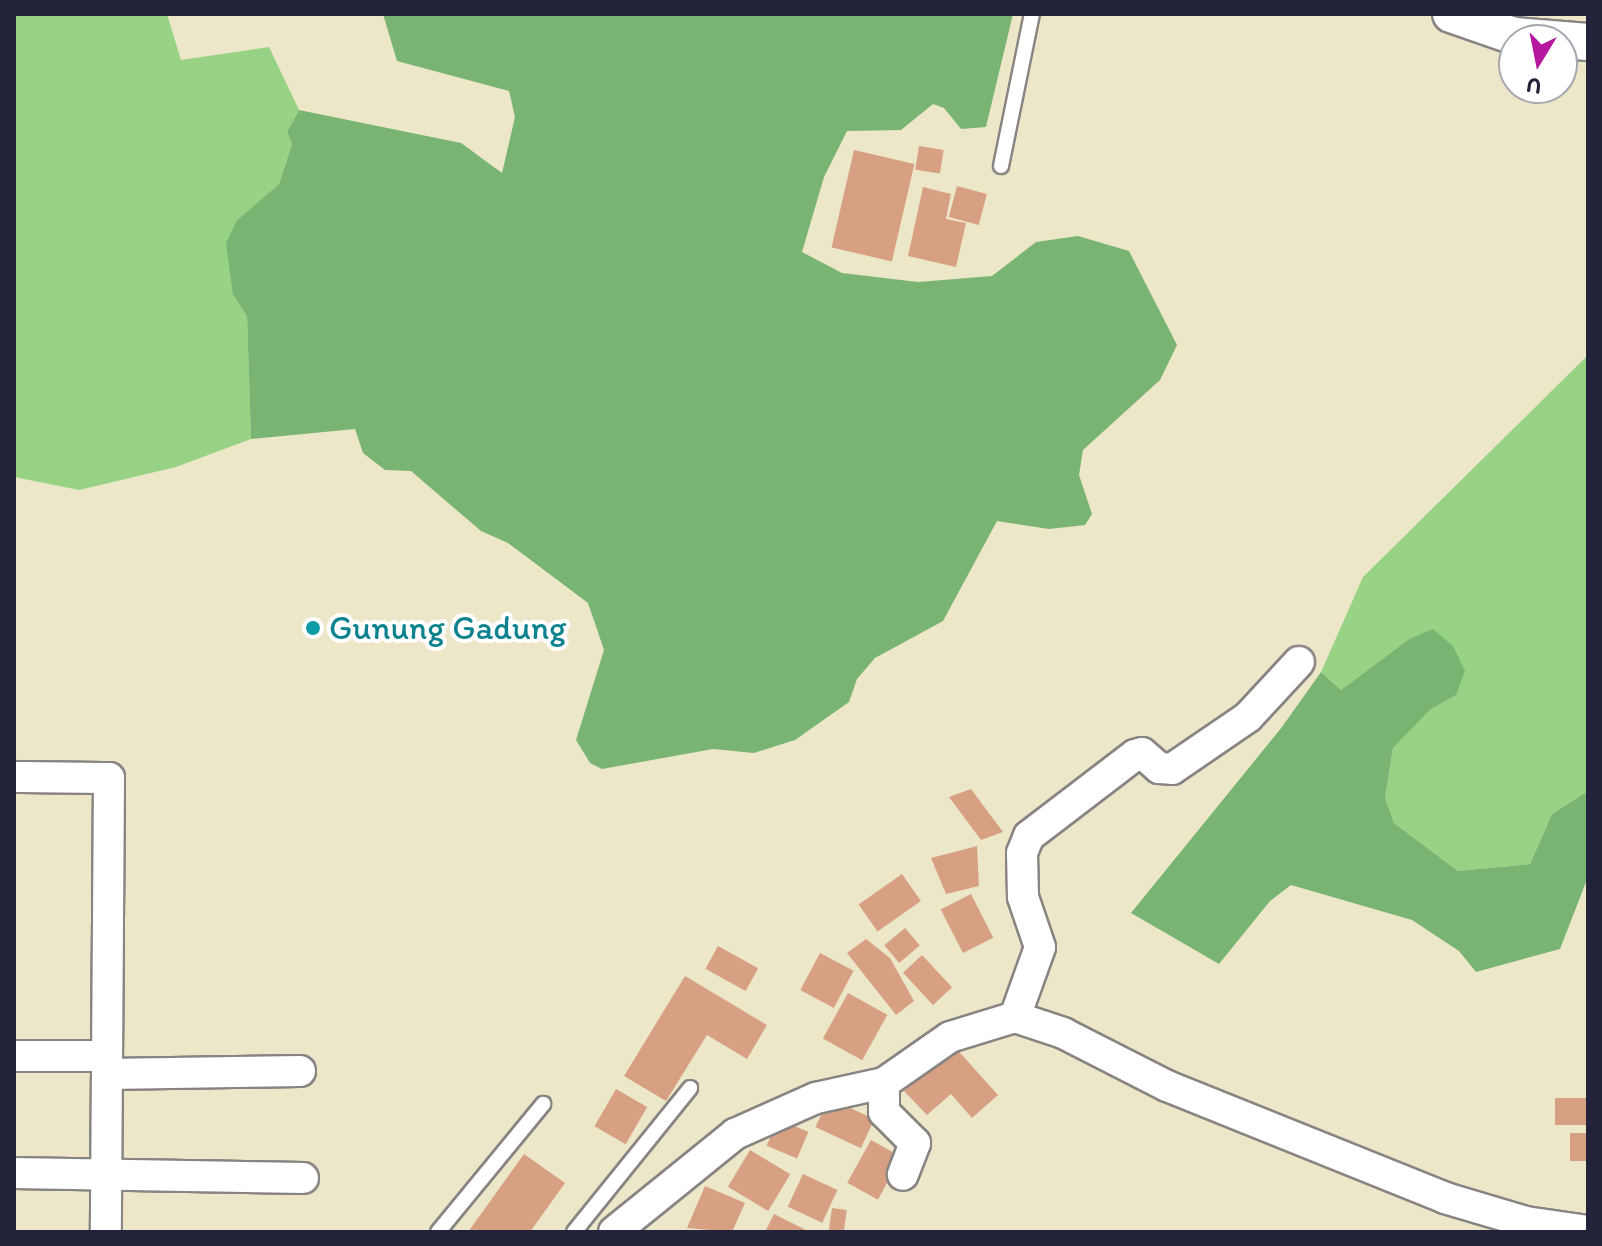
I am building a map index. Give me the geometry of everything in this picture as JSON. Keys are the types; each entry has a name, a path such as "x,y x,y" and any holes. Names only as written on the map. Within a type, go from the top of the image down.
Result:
{"street":[{"path":"1451,14 1514,36 1588,42"},
{"path":"1015,1017 1040,947 1023,897 1022,853 1029,836 1135,755 1142,753 1159,768 1172,769 1248,717 1299,662"},
{"path":"14,777 109,778 106,1232"},
{"path":"614,1232 735,1134 816,1098 884,1083 950,1037 1015,1017 1063,1033 1167,1086 1445,1198 1526,1222 1588,1231"},
{"path":"14,1056 107,1065 300,1071"},
{"path":"884,1083 884,1112 915,1143 903,1175"},
{"path":"14,1173 303,1178"}],"lane":[{"path":"1001,166 1032,14"},
{"path":"574,1232 690,1088"},
{"path":"438,1232 543,1104"}],"green space":[{"path":"14,14 167,14 181,60 269,47 299,110 287,132 292,144 279,184 237,220 233,295 247,316 251,439 176,467 79,490 14,477"},
{"path":"383,14 1013,14 986,127 961,129 944,108 933,104 901,130 847,131 824,177 802,252 842,273 918,282 992,276 1036,242 1078,236 1129,251 1177,345 1160,380 1083,450 1079,475 1092,514 1085,525 1049,529 997,521 943,621 875,658 857,679 849,702 795,740 754,753 713,749 602,769 590,763 576,740 604,650 588,603 508,543 481,531 411,471 385,470 363,453 355,429 251,439 247,316 233,295 226,243 237,220 279,184 292,144 287,132 299,110 461,143 502,173 515,117 509,91 397,61"},
{"path":"1588,355 1588,791 1552,814 1530,864 1458,871 1394,823 1385,798 1393,748 1430,710 1456,695 1409,639 1341,690 1321,672 1363,577"},
{"path":"1433,629 1453,646 1465,671 1456,695 1430,710 1393,748 1385,798 1394,823 1458,871 1530,864 1552,814 1588,791 1588,877 1560,949 1476,972 1459,951 1412,920 1291,885 1270,901 1219,964 1131,913 1282,727 1321,672 1341,690 1409,639"}],"building":[{"path":"919,146 944,150 940,174 915,170"},
{"path":"854,150 914,164 892,261 832,247"},
{"path":"957,186 987,194 979,225 949,217"},
{"path":"923,187 951,194 946,219 966,223 956,267 908,256"},
{"path":"971,789 1003,832 981,840 949,797"},
{"path":"977,846 979,886 946,894 931,858"},
{"path":"902,874 921,901 878,931 859,904"},
{"path":"971,894 993,938 963,953 941,909"},
{"path":"905,928 920,946 899,963 884,945"},
{"path":"866,939 890,958 914,1001 896,1015 847,953"},
{"path":"718,946 758,968 746,991 705,969"},
{"path":"820,953 854,971 834,1008 800,990"},
{"path":"922,955 952,987 933,1005 903,973"},
{"path":"685,976 767,1025 747,1059 707,1035 666,1101 624,1076"},
{"path":"848,993 887,1015 862,1060 823,1038"},
{"path":"954,1046 998,1095 972,1118 951,1094 927,1115 904,1091"},
{"path":"616,1089 647,1107 626,1144 594,1126"},
{"path":"829,1098 874,1119 861,1148 815,1127"},
{"path":"1555,1098 1588,1098 1588,1125 1555,1125"},
{"path":"778,1119 808,1132 797,1159 767,1146"},
{"path":"1570,1133 1588,1133 1588,1161 1570,1161"},
{"path":"871,1140 902,1157 878,1200 847,1183"},
{"path":"750,1150 790,1174 768,1211 728,1187"},
{"path":"524,1154 565,1183 530,1232 468,1232"},
{"path":"803,1174 837,1190 822,1223 788,1207"},
{"path":"705,1186 745,1203 732,1232 687,1228"},
{"path":"832,1208 847,1210 844,1232 829,1232"},
{"path":"774,1214 810,1232 765,1232"}],"place":[{"name":"Gunung Gadung","path":"313,628"}]}
